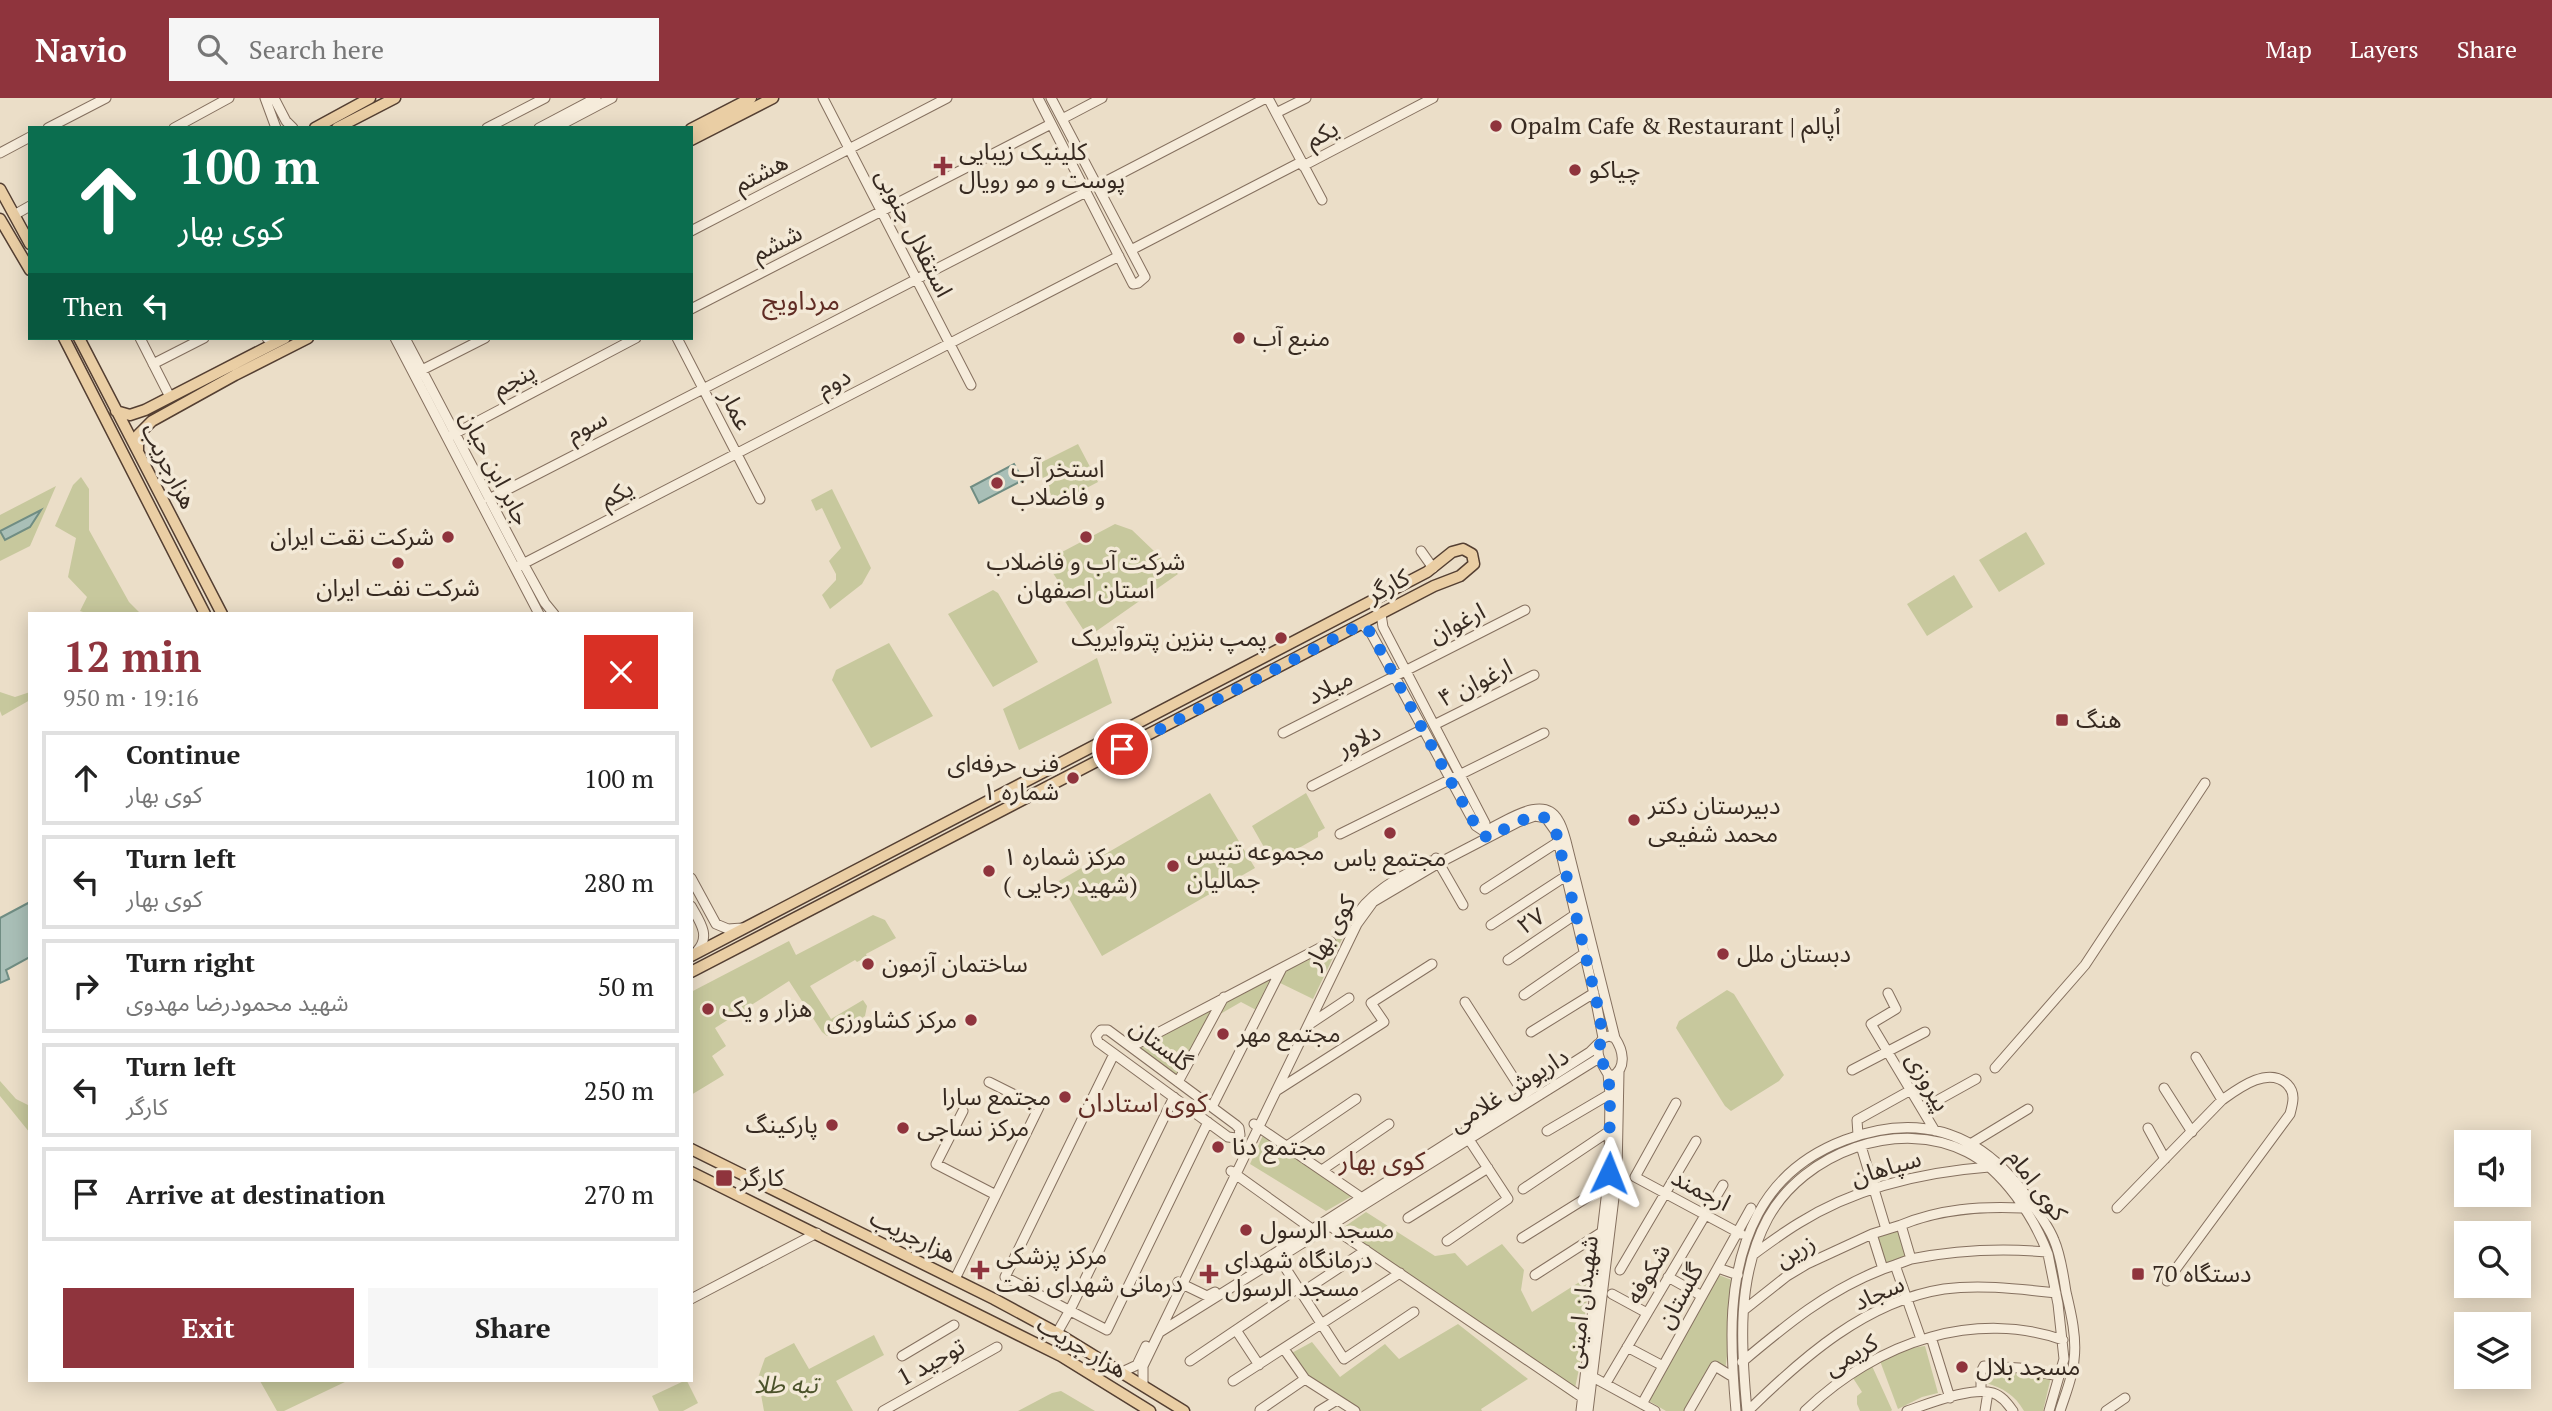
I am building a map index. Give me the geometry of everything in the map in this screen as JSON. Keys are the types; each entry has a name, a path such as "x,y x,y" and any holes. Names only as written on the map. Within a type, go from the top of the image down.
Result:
{"main road":[{"path":"319,126 373,101 395,98"},
{"path":"693,128 751,98"},
{"path":"693,139 773,98"},
{"path":"340,126 373,101"},
{"path":"0,188 28,240"},
{"path":"0,219 28,268"},
{"path":"65,340 204,612"},
{"name":"هزارجریب","path":"80,340 221,612"},
{"path":"138,452 138,435 152,421 282,340"},
{"path":"116,411 130,415 145,410 303,340"},
{"name":"کارگر","path":"693,954 1433,568 1452,552 1463,549 1472,554 1474,564 1471,569 1455,579 1434,586 693,971"},
{"path":"842,894 838,893 835,887 864,871 872,862"},
{"path":"764,935 776,924 817,901 815,895 808,895"},
{"name":"هزارجریب","path":"693,1150 1009,1307 1057,1333 1184,1411"},
{"name":"هزار جریب","path":"693,1173 1061,1356 1150,1411"},
{"path":"998,1325 1009,1307"}],"street":[{"path":"51,126 88,102 106,98"},
{"path":"178,126 229,98"},
{"path":"265,98 275,126"},
{"path":"274,98 291,126"},
{"path":"491,126 545,98"},
{"path":"543,126 596,98"},
{"path":"559,126 612,98"},
{"name":"استقلال جنوبی","path":"823,98 971,385"},
{"name":"هشتم","path":"693,230 947,98"},
{"path":"1038,98 1133,284 1142,281 1145,277 1051,98"},
{"path":"1062,119 1102,98"},
{"path":"1097,186 1267,98 1322,200"},
{"path":"1276,113 1306,98"},
{"name":"یکم","path":"1302,164 1433,98"},
{"path":"881,212 1051,124"},
{"path":"0,153 28,138"},
{"path":"1131,250 1302,164"},
{"path":"916,279 1086,192"},
{"path":"14,215 28,207"},
{"name":"ششم","path":"693,308 881,212"},
{"path":"949,344 1119,256"},
{"name":"سوم","path":"489,499 916,279"},
{"path":"141,340 170,397"},
{"path":"153,364 200,340"},
{"name":"جابر ابن حیان","path":"396,340 419,372"},
{"name":"جابر ابن حیان","path":"406,340 419,372 519,566 552,612"},
{"path":"419,372 481,340"},
{"name":"پنجم","path":"451,435 632,340"},
{"name":"عمار","path":"678,340 760,499"},
{"name":"دوم","path":"737,454 949,344"},
{"name":"جابر ابن حیان","path":"451,435 489,499 538,612"},
{"name":"یکم","path":"519,566 737,454"},
{"path":"1422,551 1433,568"},
{"name":"ارغوان","path":"1395,676 1525,610"},
{"path":"1381,614 1383,627 1485,823 1485,835"},
{"path":"1362,624 1371,633 1450,780 1476,826 1485,835"},
{"name":"ارغوان ۴","path":"1434,725 1534,675"},
{"name":"میلاد","path":"1283,733 1395,676"},
{"name":"دلاور","path":"1312,786 1423,729"},
{"path":"1340,834 1544,733"},
{"path":"1995,1068 2085,965 2205,783"},
{"name":"کوی بهار","path":"1274,1090 1359,910 1378,892 1532,809 1549,811 1559,820 1566,841 1615,1038 1622,1054 1619,1072"},
{"name":"کوی بهار","path":"1485,835 1529,817 1539,816 1552,824 1594,993 1600,1041 1599,1058 1608,1074"},
{"path":"1485,889 1558,842"},
{"path":"1438,860 1464,905"},
{"name":"کوی بهار","path":"1143,1385 1143,1366 1157,1331 1256,1125 1357,925 1373,902 1438,860"},
{"path":"1491,925 1566,876"},
{"path":"693,882 716,924 722,929 747,927"},
{"path":"693,910 702,926 704,939 703,945 693,954"},
{"name":"۲۷","path":"1508,960 1576,914"},
{"path":"702,926 710,925 712,918"},
{"path":"1131,1047 1331,942"},
{"path":"1524,995 1585,953"},
{"path":"1274,1090 1384,1022 1371,1003 1432,964"},
{"path":"1212,1107 1282,968"},
{"path":"1531,1032 1594,993"},
{"name":"پیروزی","path":"1888,993 1896,1009 1871,1024 1935,1131"},
{"path":"1178,1082 1224,998"},
{"path":"1309,1024 1349,998"},
{"path":"1465,1002 1524,1094"},
{"name":"گلستان","path":"1101,1030 1108,1030 1212,1107 1239,1128 1240,1135 1236,1138 1227,1137 1098,1042 1096,1036 1101,1030"},
{"path":"1852,1070 1926,1032"},
{"path":"1600,1041 1615,1038"},
{"name":"داریوش غلامی","path":"1157,1331 1330,1226 1590,1052 1600,1041"},
{"path":"1114,1054 1005,1277 1107,1330 1208,1122"},
{"path":"2196,1057 2222,1100"},
{"name":"داریوش غلامی","path":"1212,1297 1362,1198 1468,1138 1599,1058"},
{"path":"1608,1074 1613,1076 1619,1072"},
{"name":"شهیدان امینی","path":"1581,1411 1589,1376 1617,1173 1619,1072"},
{"name":"شهیدان امینی","path":"1588,1411 1608,1185 1611,1130 1608,1074"},
{"path":"2117,1208 2222,1100 2243,1086 2265,1077 2281,1078 2291,1088 2294,1098 2290,1114 2168,1281"},
{"path":"1922,1109 1976,1079"},
{"path":"955,1279 1039,1107 989,1082"},
{"path":"2164,1088 2192,1132"},
{"path":"1858,1135 1857,1120 1911,1090"},
{"path":"1548,1131 1610,1094"},
{"path":"1057,1333 1174,1097"},
{"path":"1287,1146 1356,1099"},
{"name":"ارجمند","path":"1676,1103 1635,1177 1748,1238"},
{"path":"1972,1143 2028,1108"},
{"path":"963,1111 936,1164 996,1195"},
{"path":"1321,1170 1389,1124"},
{"path":"1256,1125 1362,1198"},
{"path":"2148,1128 2165,1160"},
{"name":"کوی امام","path":"1736,1411 1730,1350 1732,1318 1738,1275 1748,1238 1764,1204 1788,1174 1807,1158 1858,1135 1896,1129 1935,1131 1972,1143 2002,1164 2053,1237 2069,1302 2074,1361 2060,1411"},
{"path":"1523,1189 1611,1130"},
{"path":"1447,1241 1508,1199 1468,1138"},
{"name":"کوی امام","path":"1747,1411 1742,1362 1744,1310 1754,1254 1768,1219 1779,1201 1813,1167 1861,1146 1897,1140 1933,1142 1967,1152 1989,1167 2022,1208 2043,1241 2056,1293 2064,1359 2049,1411"},
{"path":"1620,1270 1696,1141"},
{"path":"1861,1146 1886,1229"},
{"name":"سپاهان","path":"1754,1254 1823,1210 1873,1190 1952,1170 1989,1167"},
{"path":"1408,1218 1488,1168"},
{"path":"1233,1172 1312,1229"},
{"path":"2008,1189 2017,1183"},
{"path":"1521,1238 1608,1185"},
{"name":"شکوفه","path":"1606,1383 1723,1185"},
{"path":"1911,1259 1901,1225 1918,1218 1960,1209 1987,1206 2022,1208"},
{"name":"گلستان","path":"1642,1404 1751,1208"},
{"name":"زرین","path":"1744,1310 1787,1276 1807,1264 1872,1234 1901,1225"},
{"path":"1330,1226 1583,1398"},
{"path":"1535,1275 1602,1232"},
{"path":"693,1298 817,1233"},
{"path":"1872,1234 1883,1269"},
{"path":"1190,1362 1236,1330 1366,1250"},
{"path":"1742,1362 1815,1304 1852,1282 1883,1269 1911,1259 1941,1253 1980,1250 2047,1252"},
{"path":"1279,1258 1344,1359 1414,1312"},
{"path":"1895,1265 1950,1398"},
{"path":"1718,1268 1738,1275"},
{"path":"1233,1381 1400,1273"},
{"path":"1668,1277 1702,1296"},
{"path":"1180,1283 1212,1297"},
{"name":"سجاد","path":"1747,1411 1819,1348 1874,1313 1907,1299 1943,1289 1963,1288 2009,1288 2056,1293"},
{"path":"1612,1294 1647,1313"},
{"path":"902,1356 954,1325"},
{"name":"کریمی","path":"1805,1411 1835,1385 1877,1358 1926,1338 1957,1331 1994,1328 2053,1336 2063,1340"},
{"path":"1236,1330 1259,1365"},
{"name":"کوی بهار","path":"1122,1372 1137,1365 1157,1331"},
{"name":"توحید 1","path":"883,1411 997,1347"},
{"path":"1628,1347 1663,1366"},
{"path":"1284,1349 1306,1379 1355,1411"},
{"path":"1689,1411 1714,1366 1733,1382 1744,1385"},
{"path":"1985,1411 1981,1372 1984,1366 2019,1368 2059,1377"},
{"path":"1589,1376 1655,1411"},
{"path":"1260,1410 1306,1379"},
{"path":"1907,1411 1950,1398 1985,1392 2003,1398 2013,1411"},
{"path":"2106,1411 2126,1398"},
{"path":"1319,1411 1337,1400"}],"green space":[{"path":"1078,444 1098,482 1056,504 1036,465"},
{"path":"81,477 89,489 89,530 129,602 139,612 80,611 87,597 68,577 76,538 55,526 73,485"},
{"path":"56,486 30,546 0,561 0,515"},
{"path":"832,489 871,568 862,584 830,609 822,595 836,580 829,561 841,548 822,508 816,511 811,500"},
{"path":"1115,524 1132,530 1178,574 1088,637 1064,600 1068,596 1045,561"},
{"path":"2026,532 2045,564 1999,592 1979,560"},
{"path":"1954,575 1973,607 1927,636 1907,604"},
{"path":"993,590 998,593 1038,662 993,687 948,614"},
{"path":"889,643 933,716 871,748 832,680 836,670"},
{"path":"1097,658 1112,703 1019,750 1003,709"},
{"path":"0,692 15,697 28,693 28,701 2,716"},
{"path":"1210,793 1255,868 1102,956 1059,881"},
{"path":"1306,793 1325,828 1318,832 1318,837 1273,863 1252,826"},
{"path":"873,915 885,920 896,938 866,954 867,957 857,962 855,960 810,986 831,1019 863,1000 867,1006 865,1016 833,1036 827,1036 789,981 715,1028 726,1046 712,1056 724,1075 693,1094 693,991 789,941 796,955"},
{"path":"1344,935 1313,999 1276,981 1260,1012 1241,1002 1218,1013 1178,1082 1131,1047"},
{"path":"1727,990 1734,994 1784,1075 1779,1081 1731,1111 1725,1106 1676,1028 1679,1021"},
{"path":"0,1081 16,1099 28,1105 28,1131 0,1096"},
{"path":"1264,1133 1354,1195 1326,1211 1250,1164"},
{"path":"1366,1212 1435,1256 1455,1253 1467,1266 1502,1244 1524,1270 1521,1290 1532,1312 1589,1276 1580,1364 1573,1398 1347,1239 1344,1227"},
{"path":"1899,1228 1908,1257 1884,1266 1875,1236"},
{"path":"1716,1274 1737,1282 1725,1371 1708,1372 1684,1411 1666,1411 1649,1401"},
{"path":"1458,1324 1528,1379 1481,1409 1482,1411 1359,1411 1300,1373 1288,1355 1312,1342 1340,1377 1385,1344 1399,1359"},
{"name":"تبه طلا","path":"874,1335 884,1355 836,1381 853,1411 764,1411 758,1378 765,1358 794,1343 809,1369"},
{"path":"1925,1346 1938,1393 1922,1397 1898,1409 1880,1361 1912,1348"},
{"path":"1872,1366 1891,1411 1860,1411 1857,1404 1857,1396 1862,1392 1853,1378"},
{"path":"1986,1367 2051,1377 2043,1411 2024,1411 2008,1393 1986,1383"},
{"path":"261,1382 345,1382 284,1411 277,1411"},
{"path":"688,1382 698,1403 683,1411 659,1411 652,1396"},
{"path":"1061,1391 1095,1411 1018,1411 1052,1393"}],"water":[{"name":"استخر آب و فاضلاب","path":"1014,464 1023,480 979,503 971,487"},
{"path":"41,510 30,527 5,540 0,531"},
{"path":"28,903 28,958 6,970 9,979 0,983 0,918"}],"place":[{"name":"Opalm Cafe & Restaurant | اُپالم","path":"1496,126"},
{"name":"کلینیک زیبایی پوست و مو رویال","path":"943,166"},
{"name":"چیاکو","path":"1575,170"},
{"name":"منبع آب","path":"1239,338"},
{"name":"استخر آب و فاضلاب","path":"997,483"},
{"name":"شرکت نقت ایران","path":"448,537"},
{"name":"شرکت آب و فاضلاب استان اصفهان","path":"1086,537"},
{"name":"شرکت نفت ایران","path":"398,563"},
{"name":"پمپ بنزین پتروآیریک","path":"1281,638"},
{"name":"هنگ","path":"2062,720"},
{"name":"فنی حرفه‌ای شماره ۱","path":"1073,778"},
{"name":"دبیرستان دکتر محمد شفیعی","path":"1634,820"},
{"name":"مجتمع یاس","path":"1390,833"},
{"name":"مجموعه تنیس جمالیان","path":"1173,866"},
{"name":"مرکز شماره ۱ ( شهید رجایی)","path":"989,871"},
{"name":"دبستان ملل","path":"1723,954"},
{"name":"ساختمان آزمون","path":"868,964"},
{"name":"هزار و یک","path":"708,1009"},
{"name":"مرکز کشاورزی","path":"971,1020"},
{"name":"مجتمع مهر","path":"1223,1034"},
{"name":"مجتمع سارا","path":"1065,1097"},
{"name":"پارکینگ","path":"832,1125"},
{"name":"مرکز نساجی","path":"903,1128"},
{"name":"مجتمع دنا","path":"1218,1147"},
{"name":"کارگر","path":"724,1178"},
{"name":"مسجد الرسول","path":"1246,1230"},
{"name":"مرکز پزشکی درمانی شهدای نفت","path":"980,1270"},
{"name":"درمانگاه شهدای مسجد الرسول","path":"1209,1274"},
{"name":"70 دستگاه","path":"2138,1274"},
{"name":"مسجد بلال","path":"1962,1367"}],"district":[{"name":"مرداویج","path":"801,301"},
{"name":"کوی استادان","path":"1143,1103"},
{"name":"کوی بهار","path":"1382,1161"}],"route":[{"path":"1122,749 1362,624 1371,633 1450,780 1476,826 1485,832 1486,838 1535,816 1546,818 1556,832 1603,1038 1597,1051 1608,1074 1610,1094 1609,1173"}]}
